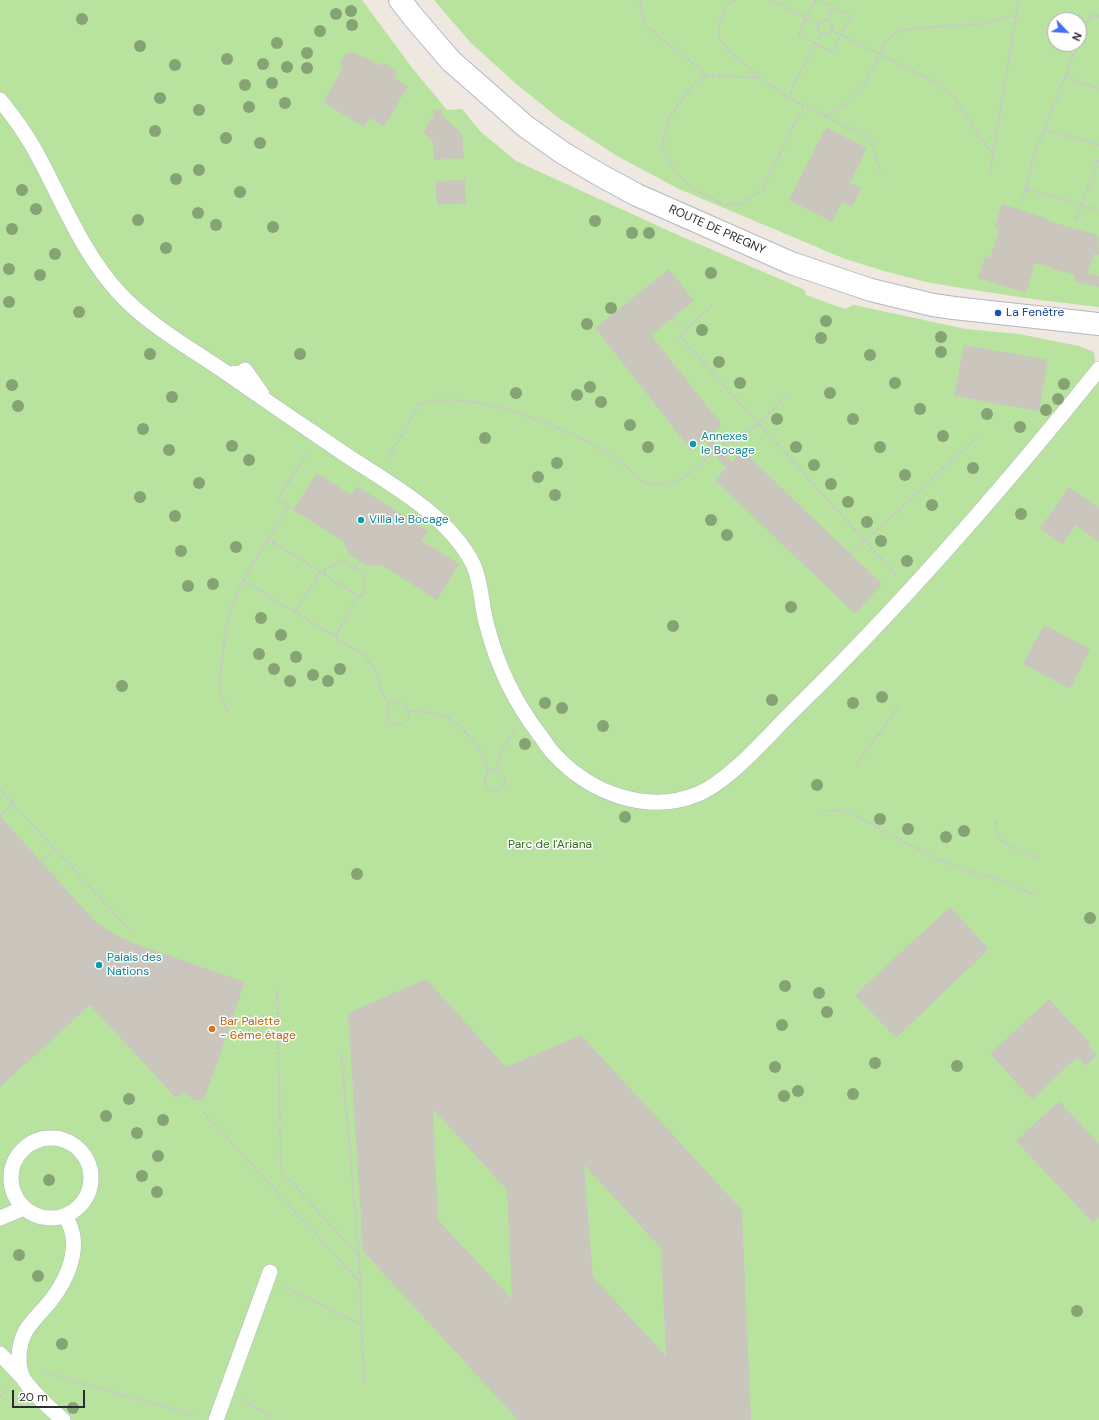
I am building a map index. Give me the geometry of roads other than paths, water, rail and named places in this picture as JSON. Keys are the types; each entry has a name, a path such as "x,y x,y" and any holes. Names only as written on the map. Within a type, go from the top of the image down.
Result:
{"street":[{"name":"ROUTE DE PREGNY","path":"400,0 451,61 525,126 563,153 637,195 791,263 871,290 933,305 1099,324"}],"lane":[{"path":"0,100 35,151 61,202 91,255 120,295 144,317 434,516 463,548 474,565 480,586 488,633 503,676 516,701 554,754 573,772 595,787 615,796 632,800 652,802 672,801 699,794 719,782 741,763 843,662 910,590 1014,473 1099,369"},
{"path":"228,374 241,373 245,370 269,403"},
{"path":"43,1138 56,1138 69,1142 80,1149 88,1160 92,1173 91,1186 86,1199 78,1210 66,1217 52,1219 39,1218 24,1208 15,1197 12,1189 11,1176 14,1163 20,1152 31,1143 43,1138"},
{"path":"0,1218 24,1208"},
{"path":"22,1377 19,1364 19,1349 24,1332 52,1299 68,1270 73,1247 73,1236 66,1217"},
{"path":"210,1419 269,1275"},
{"path":"0,1354 34,1392 63,1420"}],"place":[{"name":"La Fenêtre","path":"998,313"},
{"name":"Annexes le Bocage","path":"693,444"},
{"name":"Villa le Bocage","path":"361,520"},
{"name":"Palais des Nations","path":"99,965"},
{"name":"Bar Palette - 6ème étage","path":"212,1029"}],"park label":[{"name":"Parc de l'Ariana","path":"550,845"}]}
